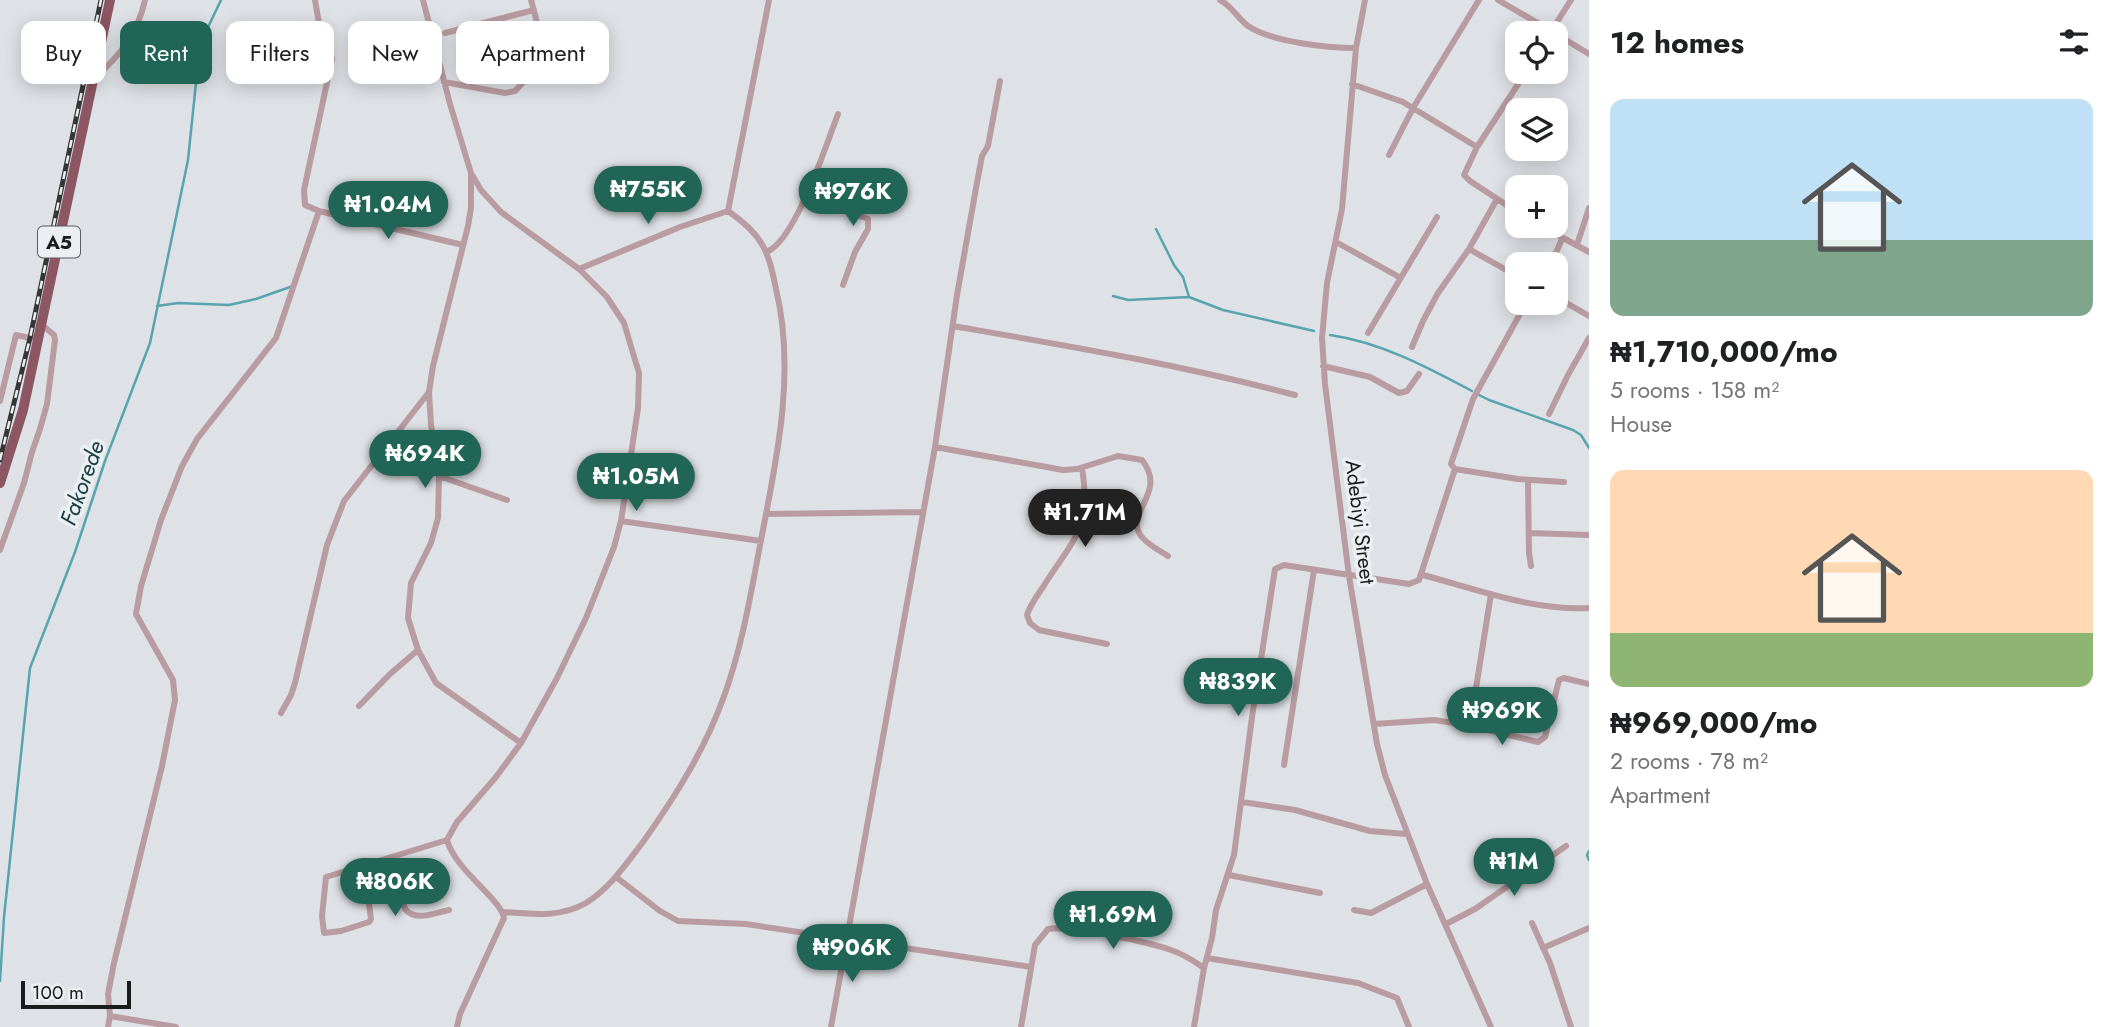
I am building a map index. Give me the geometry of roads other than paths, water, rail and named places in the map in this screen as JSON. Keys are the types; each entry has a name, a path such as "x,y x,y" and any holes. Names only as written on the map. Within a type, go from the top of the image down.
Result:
{"highway":[{"name":"A5","path":"106,21 110,0"},
{"name":"A5","path":"0,483 23,410 93,84"}],"street":[{"path":"106,68 126,44 141,16 145,0"},
{"path":"315,0 319,21"},
{"path":"368,896 371,919 369,922 324,933 322,916 326,877 447,840 457,821 496,777 520,743 582,628 614,547 621,521 640,388 638,361 617,309 579,269 500,212 481,190 471,173 423,0"},
{"path":"444,82 505,93 515,91 530,72 541,43 531,0"},
{"path":"727,211 769,0"},
{"path":"1220,0 1229,5 1251,28 1274,37 1327,48 1356,48"},
{"name":"Adebiyi Street","path":"1365,0 1356,48 1342,209 1325,303 1323,366 1349,576 1385,775 1406,834 1490,1027"},
{"path":"1389,155 1413,108 1479,0"},
{"path":"1498,0 1533,21"},
{"path":"1560,21 1571,0"},
{"path":"493,21 534,10"},
{"path":"445,33 456,30"},
{"path":"1568,42 1589,54"},
{"path":"831,1027 845,937 849,929 935,447 976,188 982,156 988,146 1000,81"},
{"path":"328,84 304,190 305,205 319,211 463,245"},
{"path":"1505,204 1464,175 1477,147 1518,84"},
{"path":"1352,85 1403,102 1477,147"},
{"path":"766,252 779,244 807,196 838,114"},
{"path":"471,173 471,208 429,392 439,476 438,518 435,532 411,583 408,618 418,650 436,683 520,743"},
{"path":"807,196 868,219 868,229 855,252 843,285"},
{"path":"1412,347 1438,293 1469,249 1497,199"},
{"path":"1577,245 1589,208"},
{"path":"108,1027 108,994 114,964 162,766 175,700 173,680 136,614 141,586 161,520 182,466 197,439 276,338 319,211"},
{"path":"447,840 461,867 503,912 552,914 572,910 601,893 616,877 668,807 709,733 737,653 761,541 783,402 786,360 780,305 766,252 758,236 727,211"},
{"path":"579,269 689,223 727,211"},
{"path":"1368,333 1437,217"},
{"path":"1556,252 1562,239 1589,252"},
{"path":"1336,242 1401,278"},
{"path":"1469,249 1505,269"},
{"path":"1568,304 1589,316"},
{"path":"1519,315 1473,399 1451,464 1455,469 1528,480 1564,482"},
{"path":"0,550 24,483 47,404 55,340 54,335 41,324"},
{"path":"954,326 1160,363 1295,395"},
{"path":"0,401 16,335 38,337"},
{"path":"1549,414 1567,375 1589,338"},
{"path":"1323,366 1370,377 1399,393 1407,391 1419,374"},
{"path":"281,713 292,695 327,545 344,501 429,392"},
{"path":"935,447 1063,470 1082,468 1118,456 1142,460 1149,471 1152,484 1148,499 1137,519 1138,530 1147,543 1168,556"},
{"path":"1082,468 1085,499 1079,533 1027,615 1030,623 1039,630 1107,644"},
{"path":"1194,1027 1216,910 1229,875 1242,802 1273,572 1284,565 1349,576 1416,583 1423,575 1455,469"},
{"path":"439,476 507,500"},
{"path":"1528,480 1531,566"},
{"path":"766,514 922,512"},
{"path":"621,521 761,541"},
{"path":"1530,533 1589,535"},
{"path":"1284,765 1314,570"},
{"path":"1423,575 1491,594 1565,608 1589,608"},
{"path":"1467,725 1476,688 1491,594"},
{"path":"359,706 418,650"},
{"path":"1374,724 1434,720 1467,725 1534,742 1542,741 1553,711 1559,680 1564,678 1589,684"},
{"path":"1242,802 1295,810 1370,831 1406,834"},
{"path":"1446,924 1475,909 1566,846"},
{"path":"1494,847 1514,882"},
{"path":"391,857 405,909 409,914 415,917 449,910"},
{"path":"1229,875 1320,892"},
{"path":"616,877 660,911 678,921 731,922 1031,967"},
{"path":"1354,910 1371,913 1427,884"},
{"path":"457,1027 469,994 502,925 503,912"},
{"path":"1532,923 1571,1027"},
{"path":"1021,1027 1035,945 1048,929 1056,927 1157,946 1180,953 1205,968"},
{"path":"1543,948 1589,928"},
{"path":"1207,958 1358,983 1397,998 1409,1027"},
{"path":"110,1016 176,1027"}],"waterway":[{"name":"Fakorede","path":"0,981 4,917 30,668 150,343 188,160 200,44 221,0"},
{"path":"1156,229 1183,277 1189,297"},
{"path":"157,306 178,303 229,305 293,286"},
{"path":"1113,296 1128,300 1189,297 1223,310 1314,331"},
{"path":"1330,335 1385,349 1472,391"},
{"path":"1477,394 1573,430 1581,435 1589,448"},
{"path":"1589,851 1589,860"}],"railway":[{"path":"0,460 30,338 101,0"}]}
